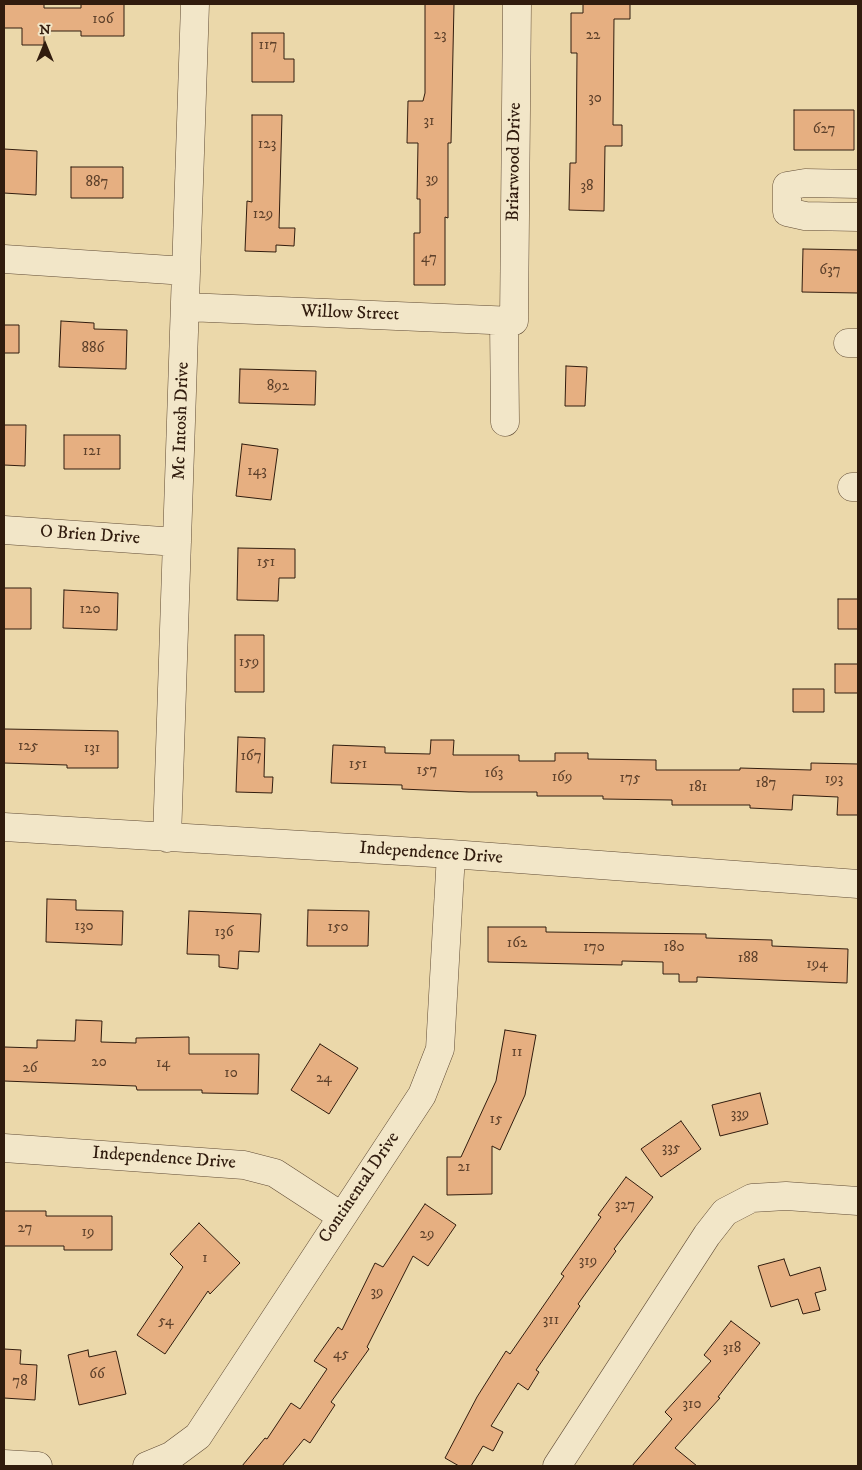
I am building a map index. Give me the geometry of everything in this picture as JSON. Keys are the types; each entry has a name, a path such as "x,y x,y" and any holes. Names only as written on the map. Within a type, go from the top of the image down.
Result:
{"street":[{"name":"Mc Intosh Drive","path":"167,838 195,4"},
{"name":"Briarwood Drive","path":"505,422 517,4"},
{"path":"858,184 805,183 788,186 787,212 805,216 858,218"},
{"path":"4,258 186,271"},
{"name":"Willow Street","path":"186,307 509,321"},
{"name":"O Brien Drive","path":"4,530 176,542"},
{"name":"Independence Drive","path":"4,827 451,854 858,884"},
{"name":"Continental Drive","path":"147,1466 171,1456 198,1436 341,1216 422,1096 440,1049 451,854"},
{"name":"Independence Drive","path":"4,1148 244,1165 275,1173 341,1216"},
{"path":"557,1466 707,1235 725,1212 752,1198 786,1196 858,1201"},
{"path":"4,1464 38,1466"}],"building":[{"path":"4,4 44,4 44,8 81,8 81,4 124,4 124,36 81,36 81,31 44,31 44,45 22,45 22,28 4,28"},
{"path":"425,4 454,4 451,143 448,143 448,218 445,217 445,285 414,285 414,233 420,233 420,199 417,199 418,143 407,143 408,101 423,101 425,93"},
{"path":"583,4 630,4 630,19 614,19 613,125 622,125 622,146 605,146 604,211 569,210 570,163 576,163 577,53 571,53 571,13 583,13"},
{"path":"252,33 284,33 284,59 294,59 294,82 252,82"},
{"path":"794,110 854,110 854,150 794,150"},
{"path":"252,115 282,115 279,228 295,228 294,246 276,245 276,252 245,251 247,201 252,202"},
{"path":"4,149 37,151 36,195 4,193"},
{"path":"71,167 123,167 123,198 71,198"},
{"path":"803,249 858,250 858,293 802,292"},
{"path":"61,321 94,323 94,329 127,330 126,369 59,367"},
{"path":"4,325 19,325 19,353 4,353"},
{"path":"566,366 587,367 585,406 565,406"},
{"path":"240,369 316,371 315,405 239,403"},
{"path":"4,425 26,425 25,466 4,465"},
{"path":"64,435 120,435 120,469 64,469"},
{"path":"242,444 278,449 271,500 236,496"},
{"path":"238,548 295,549 295,578 279,578 278,601 237,600"},
{"path":"4,588 31,588 31,629 4,629"},
{"path":"64,590 118,593 117,630 63,628"},
{"path":"838,599 858,599 858,629 838,629"},
{"path":"235,635 264,635 264,692 235,692"},
{"path":"835,664 858,664 858,693 835,693"},
{"path":"793,689 824,689 824,712 793,712"},
{"path":"4,729 118,731 118,768 67,768 67,765 4,763"},
{"path":"238,737 265,738 264,777 273,777 272,793 236,792"},
{"path":"431,740 454,740 453,755 519,755 519,761 555,761 555,753 588,753 588,759 656,760 656,770 740,770 740,768 811,770 811,763 858,764 858,815 837,815 838,797 793,795 792,810 750,808 750,805 672,805 672,800 603,799 603,796 537,796 537,792 469,792 402,789 402,785 331,783 333,745 385,747 385,753 430,754"},
{"path":"47,899 76,900 76,910 123,911 122,945 46,942"},
{"path":"308,910 369,911 368,946 307,946"},
{"path":"189,911 261,914 259,952 239,951 238,969 219,967 219,955 187,954"},
{"path":"488,927 546,927 546,932 706,934 706,938 772,940 772,946 848,949 847,983 697,977 697,982 679,982 679,974 663,974 663,962 622,961 622,965 488,962"},
{"path":"76,1020 102,1021 101,1042 136,1043 136,1038 189,1037 189,1054 259,1054 258,1094 202,1093 202,1090 137,1090 136,1086 4,1081 4,1047 37,1048 37,1040 75,1041"},
{"path":"505,1030 536,1035 525,1095 500,1150 492,1146 492,1194 447,1195 447,1157 461,1157 496,1081"},
{"path":"320,1044 358,1068 329,1114 291,1090"},
{"path":"760,1093 768,1124 720,1136 712,1105"},
{"path":"681,1121 701,1149 661,1177 641,1149"},
{"path":"626,1177 653,1197 614,1249 616,1251 578,1304 580,1306 536,1370 539,1372 528,1390 518,1383 491,1426 503,1432 493,1451 483,1446 471,1466 459,1466 445,1458 477,1397 506,1351 510,1354 564,1276 561,1274 601,1217 598,1215"},
{"path":"425,1204 456,1225 428,1266 413,1256 367,1347 369,1349 331,1402 335,1405 310,1443 304,1439 282,1466 242,1466 265,1438 267,1439 291,1403 300,1409 327,1369 314,1361 338,1327 342,1330 375,1263 383,1267"},
{"path":"4,1211 46,1211 46,1216 112,1216 112,1250 64,1250 64,1246 4,1246"},
{"path":"199,1223 240,1263 210,1294 208,1291 165,1354 137,1335 183,1267 170,1254"},
{"path":"784,1259 790,1276 820,1267 826,1290 815,1293 820,1310 803,1314 798,1299 771,1307 758,1266"},
{"path":"731,1321 760,1343 718,1397 720,1398 675,1448 697,1466 632,1466 672,1419 665,1412 711,1361 704,1355"},
{"path":"4,1349 21,1350 20,1364 37,1365 35,1400 4,1398"},
{"path":"88,1350 89,1357 116,1351 126,1394 79,1405 68,1355"}]}
